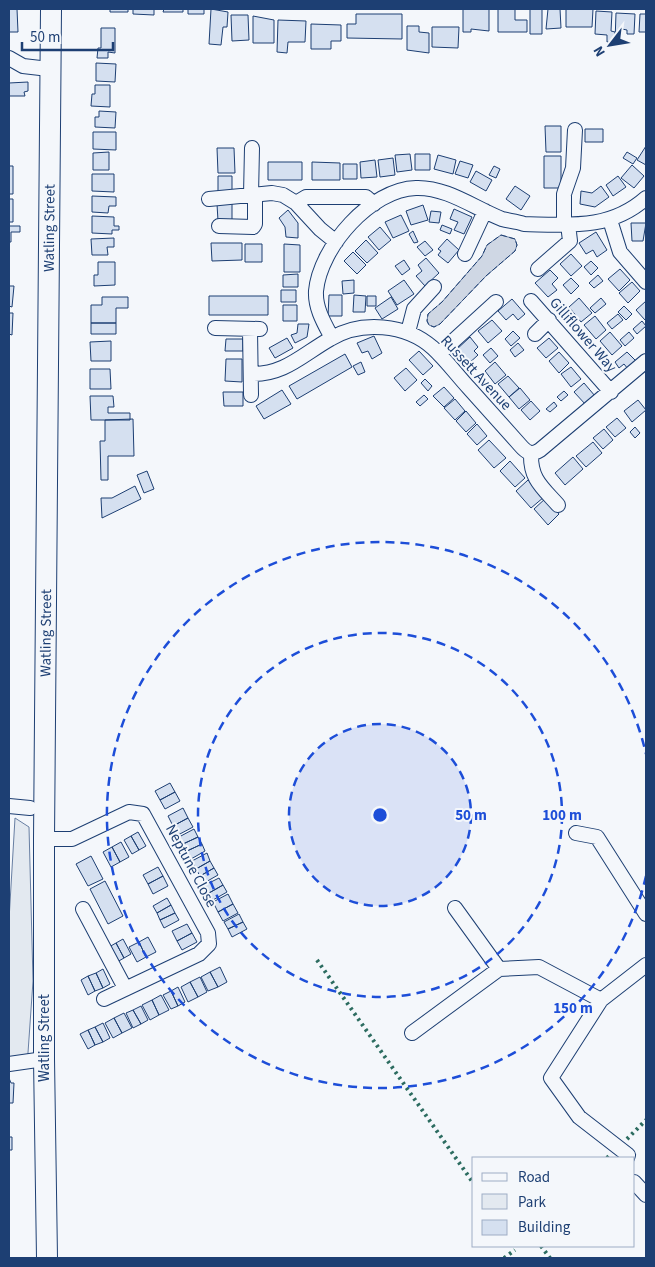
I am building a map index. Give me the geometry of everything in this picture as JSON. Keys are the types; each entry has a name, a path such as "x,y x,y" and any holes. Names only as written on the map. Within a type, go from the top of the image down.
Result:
{"highway":[{"name":"Watling Street","path":"48,1258 44,1059 44,839 51,9"}],"street":[{"path":"9,58 23,66 49,69"},
{"path":"538,269 570,240 566,224 564,194 574,168 575,130"},
{"path":"219,226 253,227 255,224 248,195 252,148"},
{"path":"332,338 317,307 316,290 321,272 336,242 349,223 374,204 396,192 414,188 428,188 445,192 504,220 516,220 524,224 591,224 610,220 644,202"},
{"path":"209,199 272,193 283,195 296,203 320,229 336,242"},
{"path":"296,203 306,197 366,197 374,204"},
{"path":"465,254 485,211"},
{"path":"610,220 620,252 646,282"},
{"path":"408,332 414,309 434,287"},
{"name":"Gilliflower Way","path":"531,301 550,320 611,392"},
{"path":"439,354 496,302"},
{"path":"535,334 550,320"},
{"name":"Russett Avenue","path":"251,374 274,372 332,338 366,327 408,332 439,354 526,452 531,453"},
{"path":"215,328 255,329 250,346 251,395"},
{"path":"558,505 533,476 530,466 531,453 540,450 646,361"},
{"path":"9,806 30,808"},
{"name":"Neptune Close","path":"44,839 82,837 129,812 144,814 208,933 209,944 199,954 104,999"},
{"path":"576,833 597,837 646,914"},
{"path":"455,908 499,968"},
{"path":"83,909 125,988"},
{"path":"627,1157 628,1155 579,1117 551,1078 601,1000 646,965"},
{"path":"412,1033 499,968 539,967 601,1000"},
{"path":"9,1064 44,1059"},
{"path":"635,1183 646,1196"}],"green space":[{"path":"15,818 29,827 33,981 27,1067 9,1071 9,920"}],"shaded area":[{"path":"501,235 515,239 517,245 515,251 486,276 440,324 434,327 429,325 427,321 428,314 442,302 482,256 487,245"}],"building":[{"path":"9,9 17,9 18,32 9,32"},
{"path":"110,9 128,9 128,12 110,12"},
{"path":"133,9 154,9 154,15 133,14"},
{"path":"164,9 183,9 183,12 163,12"},
{"path":"188,9 204,9 204,14 188,14"},
{"path":"211,9 228,12 227,27 223,27 221,45 209,44"},
{"path":"463,9 489,9 489,31 471,29 471,32 463,32"},
{"path":"498,9 515,9 515,20 527,20 527,32 498,32"},
{"path":"530,9 542,9 542,34 530,34"},
{"path":"548,9 560,9 561,28 546,29"},
{"path":"566,9 593,9 592,27 566,27"},
{"path":"596,11 612,12 611,31 615,32 615,42 607,42 607,35 595,34"},
{"path":"616,13 635,14 634,34 627,34 627,30 622,29 621,42 615,42"},
{"path":"356,14 402,14 402,39 347,38 347,24 356,24"},
{"path":"640,14 646,14 646,32 639,32"},
{"path":"231,15 248,15 249,40 232,41"},
{"path":"253,16 274,20 274,43 253,43"},
{"path":"278,20 306,21 305,42 288,42 287,53 277,52"},
{"path":"311,24 341,25 341,41 331,41 331,49 311,49"},
{"path":"407,26 419,26 419,32 429,33 429,53 407,50"},
{"path":"432,27 459,27 458,48 432,47"},
{"path":"101,28 115,28 115,53 108,52 108,58 97,58 98,48 101,48"},
{"path":"96,63 116,64 115,82 96,81"},
{"path":"28,82 28,91 24,92 25,96 9,96 9,83"},
{"path":"95,85 110,85 110,107 91,106 92,94 95,94"},
{"path":"99,111 116,112 115,128 95,127 95,117 99,117"},
{"path":"545,126 561,126 561,152 546,152"},
{"path":"585,129 603,129 603,142 585,142"},
{"path":"93,132 116,132 116,150 93,149"},
{"path":"646,146 646,165 637,160"},
{"path":"217,148 234,148 235,173 218,173"},
{"path":"109,152 109,170 93,170 93,153"},
{"path":"627,152 637,158 633,164 623,158"},
{"path":"410,154 412,170 397,172 395,155"},
{"path":"415,154 430,154 430,170 415,170"},
{"path":"438,155 456,160 453,174 434,169"},
{"path":"544,156 561,156 561,188 544,188"},
{"path":"393,158 395,175 380,177 378,160"},
{"path":"375,160 377,177 361,178 360,162"},
{"path":"460,161 473,165 468,178 455,174"},
{"path":"268,162 302,162 302,180 268,180"},
{"path":"312,162 340,163 340,180 312,180"},
{"path":"343,164 357,164 357,179 343,179"},
{"path":"632,165 644,176 634,188 621,178"},
{"path":"9,166 13,166 13,194 9,194"},
{"path":"494,166 500,169 496,178 489,175"},
{"path":"476,171 492,180 486,191 470,182"},
{"path":"92,174 114,174 114,192 92,191"},
{"path":"218,176 232,176 232,192 218,192"},
{"path":"618,176 626,187 613,196 606,185"},
{"path":"515,186 530,196 521,210 506,199"},
{"path":"601,186 609,197 595,207 580,204 581,191 592,193"},
{"path":"92,196 116,197 116,206 109,206 108,213 92,212"},
{"path":"9,199 13,199 13,222 9,222"},
{"path":"232,203 232,221 218,221 217,204"},
{"path":"423,205 428,220 411,225 406,211"},
{"path":"454,209 472,217 464,234 454,230 458,222 450,219"},
{"path":"288,210 298,223 298,238 286,237 285,227 279,218"},
{"path":"431,211 441,212 439,223 429,222"},
{"path":"401,215 409,231 393,238 385,222"},
{"path":"92,216 114,217 114,226 119,226 119,230 112,230 112,234 92,233"},
{"path":"631,223 646,223 643,241 632,241"},
{"path":"442,225 452,229 450,234 440,230"},
{"path":"9,226 20,226 20,232 11,232 11,242 9,242"},
{"path":"380,227 391,240 379,250 368,237"},
{"path":"413,231 418,242 414,243 409,234"},
{"path":"596,232 607,250 597,257 593,250 586,254 579,243"},
{"path":"114,238 114,247 107,247 108,255 92,255 91,239"},
{"path":"447,239 459,250 448,263 438,255 441,251 438,249"},
{"path":"366,240 378,253 367,263 355,251"},
{"path":"425,241 433,250 425,256 417,247"},
{"path":"211,243 242,243 242,260 212,261"},
{"path":"245,244 262,244 262,262 245,262"},
{"path":"284,244 300,245 300,272 284,272"},
{"path":"353,252 366,265 357,274 344,261"},
{"path":"571,254 582,266 571,276 560,264"},
{"path":"426,258 439,273 425,286 416,276 422,271 418,265"},
{"path":"404,260 410,269 402,275 395,266"},
{"path":"591,261 598,268 591,275 584,267"},
{"path":"98,262 115,262 115,285 94,286 94,275 98,275"},
{"path":"620,269 630,280 619,291 608,279"},
{"path":"550,270 558,278 552,284 557,290 548,297 535,283"},
{"path":"298,274 298,287 283,287 283,275"},
{"path":"598,275 603,281 594,288 589,283"},
{"path":"571,278 579,286 571,294 563,285"},
{"path":"354,280 354,293 343,294 342,281"},
{"path":"404,280 414,294 397,305 388,291"},
{"path":"632,282 640,291 628,303 619,293"},
{"path":"9,286 14,286 12,307 9,306"},
{"path":"281,290 296,290 296,302 281,302"},
{"path":"329,295 342,295 342,316 328,316"},
{"path":"354,295 366,296 365,312 353,312"},
{"path":"209,296 268,296 268,315 209,315"},
{"path":"367,296 376,296 376,306 367,306"},
{"path":"102,297 128,297 128,308 116,308 116,323 91,323 91,305 102,305"},
{"path":"391,297 398,309 382,319 375,308"},
{"path":"579,298 592,313 581,322 569,307"},
{"path":"601,298 606,304 595,313 590,308"},
{"path":"512,299 525,314 518,320 513,314 506,320 498,311"},
{"path":"646,301 646,318 645,320 636,310"},
{"path":"283,305 297,305 297,321 283,321"},
{"path":"624,306 632,314 626,320 618,312"},
{"path":"9,313 13,313 12,335 9,334"},
{"path":"618,314 623,320 612,329 607,323"},
{"path":"595,316 606,330 596,339 584,325"},
{"path":"492,320 502,331 488,343 478,331"},
{"path":"642,321 646,326 637,334 633,329"},
{"path":"91,323 116,323 116,334 91,334"},
{"path":"298,324 309,324 307,337 295,343 291,335 297,333"},
{"path":"513,331 520,338 511,346 505,339"},
{"path":"610,332 622,346 612,355 600,341"},
{"path":"629,332 634,338 625,346 620,340"},
{"path":"374,336 382,353 372,359 368,351 362,353 357,343"},
{"path":"470,337 478,347 474,351 478,355 467,365 455,351"},
{"path":"287,338 293,348 275,358 269,348"},
{"path":"549,338 558,348 546,358 537,348"},
{"path":"226,339 243,339 243,351 225,351"},
{"path":"111,341 111,361 91,361 90,342"},
{"path":"518,343 524,350 515,357 510,350"},
{"path":"491,348 498,356 490,363 483,355"},
{"path":"419,351 433,366 423,375 409,360"},
{"path":"559,352 569,363 559,373 549,361"},
{"path":"627,352 637,362 628,369 624,364 619,368 615,362"},
{"path":"345,354 352,367 297,399 289,386"},
{"path":"226,359 242,359 242,382 225,381"},
{"path":"361,362 365,372 358,375 353,366"},
{"path":"495,362 506,375 495,384 485,371"},
{"path":"571,367 581,379 571,387 561,374"},
{"path":"406,368 417,380 405,391 394,378"},
{"path":"90,369 110,369 111,389 90,389"},
{"path":"508,376 519,388 509,397 498,384"},
{"path":"425,379 432,386 428,391 421,383"},
{"path":"584,383 595,396 586,405 574,392"},
{"path":"444,387 454,398 444,407 433,396"},
{"path":"520,388 530,400 519,409 509,397"},
{"path":"282,390 291,404 264,419 256,406"},
{"path":"564,391 568,395 561,401 557,397"},
{"path":"223,392 243,392 243,406 224,406"},
{"path":"424,395 428,399 420,406 416,402"},
{"path":"90,396 113,396 114,407 108,407 108,413 130,413 130,420 91,420"},
{"path":"455,399 465,411 455,420 444,408"},
{"path":"638,400 646,410 632,422 624,411"},
{"path":"531,401 540,411 530,420 521,410"},
{"path":"554,402 557,406 550,412 546,409"},
{"path":"466,411 476,423 466,432 456,421"},
{"path":"617,418 626,428 615,437 606,427"},
{"path":"133,419 134,456 108,456 108,480 101,480 100,441 105,441 105,420"},
{"path":"477,424 487,436 477,445 467,434"},
{"path":"635,427 640,433 635,438 630,432"},
{"path":"604,429 613,440 603,449 593,438"},
{"path":"489,440 506,458 494,468 478,450"},
{"path":"593,442 602,453 586,467 576,456"},
{"path":"573,457 583,469 565,485 555,473"},
{"path":"510,461 525,478 515,487 500,471"},
{"path":"147,471 154,489 144,493 137,475"},
{"path":"528,480 544,497 531,508 516,491"},
{"path":"135,486 141,499 102,518 101,498 112,498"},
{"path":"546,498 559,514 548,525 534,509"},
{"path":"170,783 175,792 160,800 155,791"},
{"path":"175,792 180,801 165,809 160,800"},
{"path":"183,808 188,818 173,826 168,816"},
{"path":"188,818 193,827 178,835 173,826"},
{"path":"194,829 198,837 183,844 179,837"},
{"path":"138,832 146,846 139,850 131,836"},
{"path":"131,836 139,850 132,854 124,840"},
{"path":"198,837 202,844 187,851 183,844"},
{"path":"121,842 129,857 120,862 112,847"},
{"path":"202,844 205,851 191,859 187,851"},
{"path":"112,847 120,862 111,867 103,852"},
{"path":"207,853 210,861 196,869 192,861"},
{"path":"91,856 103,879 88,886 76,864"},
{"path":"210,861 214,868 200,876 196,869"},
{"path":"158,867 163,876 148,884 143,875"},
{"path":"214,868 218,875 204,883 200,876"},
{"path":"163,876 168,886 153,894 148,884"},
{"path":"219,878 223,885 209,893 205,885"},
{"path":"105,881 123,916 108,924 90,889"},
{"path":"223,885 227,892 213,900 209,893"},
{"path":"228,894 233,904 218,912 213,902"},
{"path":"167,898 171,905 157,913 153,906"},
{"path":"233,904 238,913 223,921 218,912"},
{"path":"171,905 175,913 160,920 157,913"},
{"path":"175,913 179,920 164,928 160,920"},
{"path":"239,914 243,922 228,929 224,922"},
{"path":"243,922 247,929 232,937 228,929"},
{"path":"187,924 192,933 177,941 172,931"},
{"path":"192,933 197,942 182,950 177,941"},
{"path":"148,937 156,952 146,957 139,942"},
{"path":"123,939 131,954 124,958 116,943"},
{"path":"139,942 146,957 137,962 129,947"},
{"path":"116,943 124,958 117,962 109,947"},
{"path":"220,967 227,982 218,987 210,972"},
{"path":"103,969 110,984 103,988 96,973"},
{"path":"210,972 218,987 208,991 201,977"},
{"path":"96,973 103,988 95,991 88,976"},
{"path":"88,976 95,991 88,995 81,980"},
{"path":"200,977 207,992 198,997 190,982"},
{"path":"190,982 198,997 188,1002 181,987"},
{"path":"178,987 185,1002 178,1006 171,991"},
{"path":"171,991 178,1006 171,1009 163,995"},
{"path":"161,995 169,1010 159,1015 152,1000"},
{"path":"152,1000 159,1015 150,1020 142,1005"},
{"path":"141,1006 148,1020 141,1024 133,1010"},
{"path":"133,1010 141,1024 133,1028 126,1013"},
{"path":"124,1013 132,1028 122,1033 114,1018"},
{"path":"114,1018 122,1033 113,1038 105,1023"},
{"path":"103,1023 110,1038 103,1042 95,1027"},
{"path":"95,1027 103,1042 95,1045 88,1030"},
{"path":"88,1030 95,1045 88,1049 80,1034"},
{"path":"9,1078 11,1083 14,1083 13,1103 9,1103"},
{"path":"9,1137 12,1137 12,1150 9,1150"}],"hedge":[{"path":"317,960 472,1181"},
{"path":"627,1139 646,1120"},
{"path":"542,1247 550,1258"},
{"path":"504,1258 515,1250"}],"fence":[{"path":"501,235 515,239 517,245 515,251 486,276 440,324 434,327 429,325 427,321 428,314 442,302 482,256 487,245 501,235"}]}
